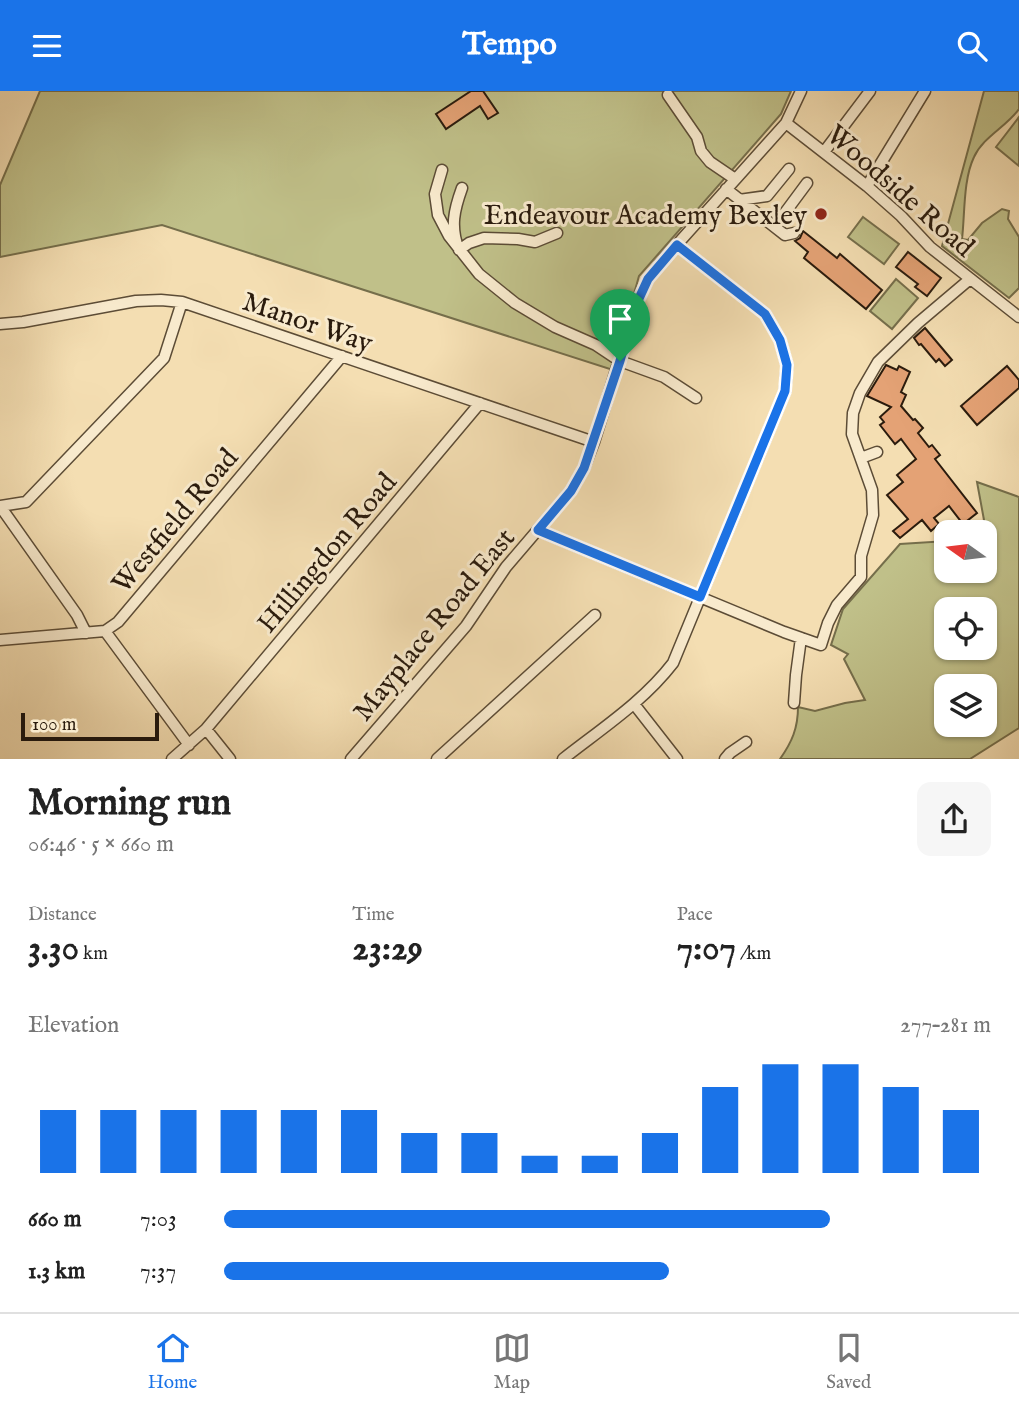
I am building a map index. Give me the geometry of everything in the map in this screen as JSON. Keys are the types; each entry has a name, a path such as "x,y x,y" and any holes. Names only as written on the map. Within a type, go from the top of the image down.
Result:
{"street":[{"name":"Mayplace Road East","path":"351,759 466,626 506,567 571,491 594,442 636,305 648,279 786,123 801,91"},
{"path":"824,152 870,91"},
{"path":"867,186 925,91"},
{"path":"668,95 697,137 701,151 710,162 735,179"},
{"name":"Woodside Road","path":"786,123 867,186 930,247 1019,317"},
{"path":"739,200 767,196 789,169"},
{"path":"442,170 435,194 445,239 459,250 479,274 515,303 555,327 596,345 620,361 664,377 696,398"},
{"path":"783,214 807,183"},
{"path":"459,250 454,236 454,217 462,188"},
{"path":"726,189 785,235 794,233"},
{"path":"459,250 484,238 535,242 557,233"},
{"path":"562,759 659,682 673,663 785,391 787,365 780,340 765,314 677,245"},
{"path":"538,530 821,645 837,605 860,577 861,556 873,516 873,490 852,435 853,414 860,393 878,362 918,323 970,279"},
{"name":"Manor Way","path":"0,324 136,301 182,302 594,442"},
{"path":"86,633 77,615 0,506 26,502 164,358 182,302"},
{"name":"Westfield Road","path":"0,640 105,631 118,622 342,356"},
{"name":"Hillingdon Road","path":"189,745 206,729 480,403"},
{"path":"861,458 877,452"},
{"path":"437,759 595,615"},
{"path":"105,631 189,745 172,759"},
{"path":"794,703 801,638"},
{"path":"634,703 677,759"},
{"path":"206,729 230,759"},
{"path":"725,759 746,742"}],"green space":[{"path":"40,91 791,91 781,114 639,276 613,370 162,225 0,257 0,185"},
{"path":"984,91 1019,91 1019,109 983,144 970,166 962,239 968,240 982,223 1002,209 1009,211 1008,219 1019,237 1019,288 1009,298 942,246"},
{"path":"1019,117 1019,166 996,147"},
{"path":"863,217 899,244 884,264 848,237"},
{"path":"896,279 918,298 892,329 870,311"},
{"path":"977,482 1019,497 1019,728 970,759 780,759 794,735 798,707 815,711 865,700 844,659 848,654 831,645 843,609 900,544 934,542 934,583 998,583 998,520 984,520"}],"building":[{"path":"471,91 483,91 498,113 488,119 480,106 446,129 436,114"},
{"path":"803,231 837,258 840,254 882,290 866,309 804,258 808,252 795,241"},
{"path":"908,252 941,278 927,296 915,287 918,284 896,267"},
{"path":"925,328 952,360 945,366 939,359 936,362 914,338"},
{"path":"886,365 897,370 899,366 910,372 901,392 906,395 901,406 923,428 918,433 929,447 932,445 940,455 935,459 977,513 968,520 960,520 949,506 934,518 934,528 931,531 922,520 900,538 893,531 908,519 887,495 903,482 897,475 916,459 901,439 895,444 880,425 884,422 880,417 891,407 867,396"},
{"path":"1007,366 1019,380 1019,388 977,425 961,406"}],"place":[{"name":"Endeavour Academy Bexley","path":"821,214"}],"route":[{"path":"677,245 765,314 780,340 787,365 785,391 700,597 538,530 571,491 584,468 620,361 636,305 648,279 677,245"}]}
